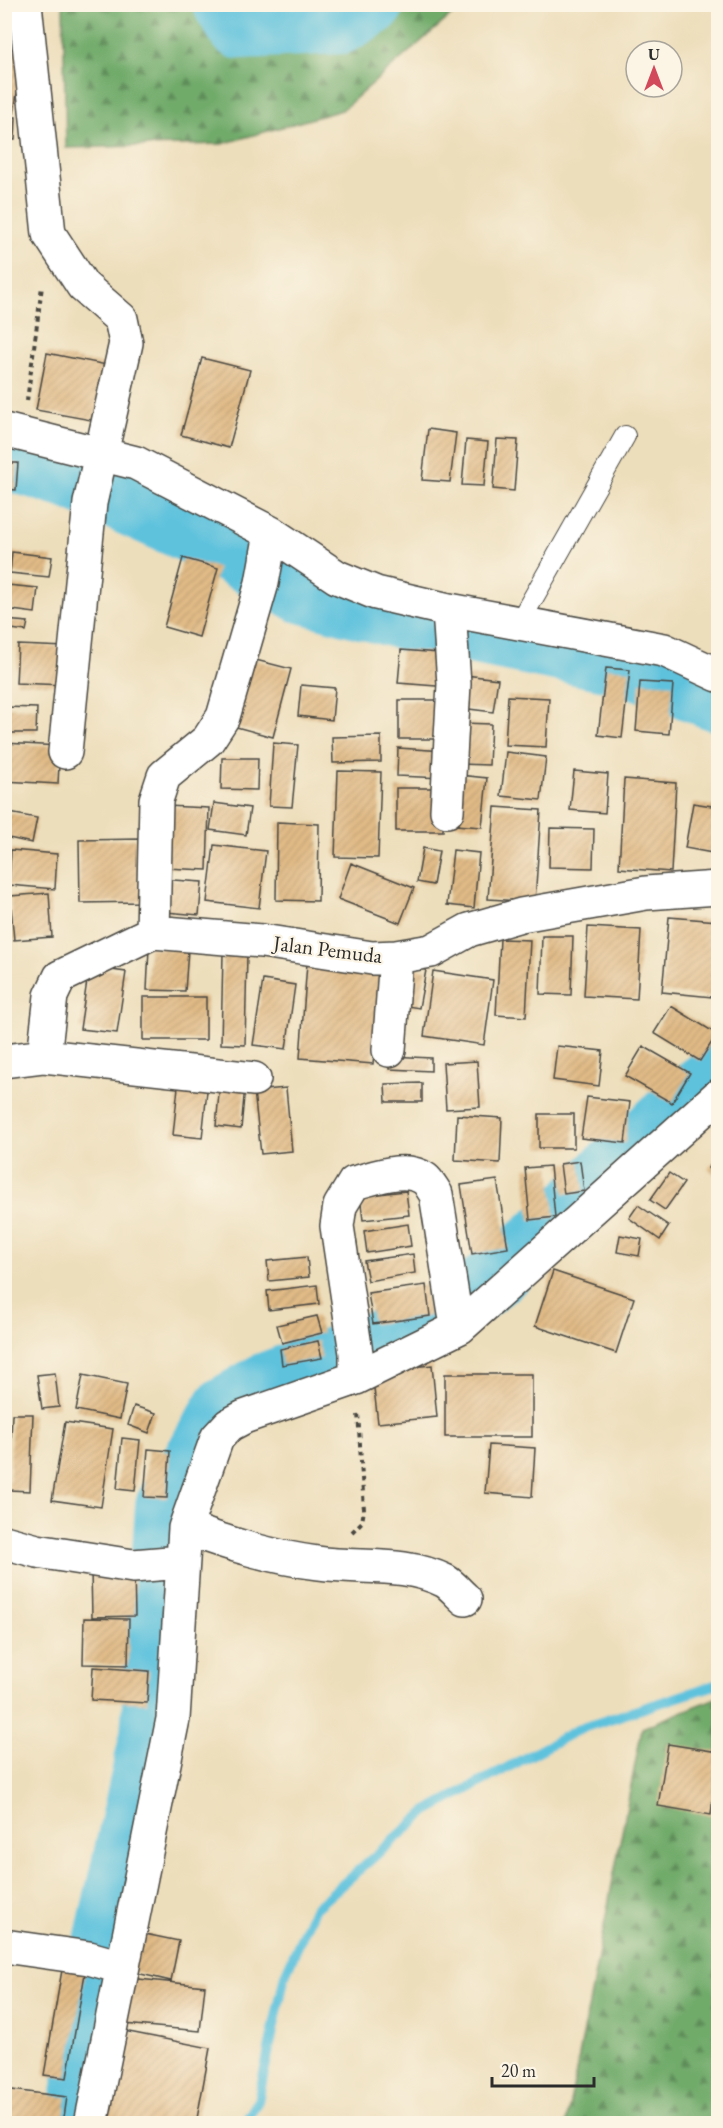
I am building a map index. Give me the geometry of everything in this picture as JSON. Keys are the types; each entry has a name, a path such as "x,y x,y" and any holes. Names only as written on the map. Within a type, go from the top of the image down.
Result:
{"street":[{"path":"25,4 49,234 83,286 121,319 126,343 96,476 65,752"},
{"path":"14,432 96,476 136,463 267,558 337,577 449,627 519,623 664,650 718,675"},
{"path":"44,1056 51,996 60,977 153,932 156,800 164,776 208,740 224,717 267,558"},
{"path":"447,811 454,684 449,627"},
{"name":"Jalan Pemuda","path":"153,932 262,941 372,958 396,957 431,951 469,930 521,915 646,892 718,888"},
{"path":"389,1050 396,957"},
{"path":"4,1061 44,1056 254,1079"},
{"path":"91,2124 107,1963 147,1857 173,1719 176,1562 185,1528 217,1438 229,1425 355,1354 456,1314 718,1096"},
{"path":"355,1354 337,1226 340,1206 354,1183 392,1174 408,1174 425,1179 436,1194 456,1314"},
{"path":"185,1528 244,1550 320,1563 369,1564 409,1569 446,1581 465,1599"},
{"path":"4,1542 37,1551 133,1566 176,1562"},
{"path":"4,1946 107,1963"}],"lane":[{"path":"519,623 625,436"}],"path":[{"path":"14,432 49,234"},
{"path":"320,1563 362,1522 364,1510 355,1354"}],"green space":[{"path":"63,4 463,5 342,110 222,144 66,148"},
{"path":"718,1697 718,2123 566,2124 642,1728"}],"building":[{"path":"5,4 12,4 12,28 5,27"},
{"path":"4,48 23,51 14,113 4,112"},
{"path":"4,117 16,117 15,140 4,140"},
{"path":"47,353 107,365 96,421 36,410"},
{"path":"202,358 250,370 229,448 181,435"},
{"path":"428,429 456,433 450,482 422,480"},
{"path":"497,439 518,440 514,491 493,489"},
{"path":"466,440 488,442 484,486 462,485"},
{"path":"4,463 18,463 16,490 4,489"},
{"path":"4,496 9,497 6,537 4,537"},
{"path":"12,552 52,557 49,577 10,573"},
{"path":"183,558 218,568 199,637 164,627"},
{"path":"7,585 38,588 35,613 5,609"},
{"path":"4,620 28,622 26,631 4,628"},
{"path":"18,645 66,647 64,685 16,683"},
{"path":"401,650 452,654 449,687 398,683"},
{"path":"248,658 291,669 273,737 229,725"},
{"path":"606,668 630,670 622,738 598,735"},
{"path":"465,675 498,679 493,712 461,708"},
{"path":"640,682 673,684 669,734 636,731"},
{"path":"301,685 335,688 332,720 298,716"},
{"path":"508,696 549,698 546,747 505,745"},
{"path":"399,700 445,700 445,739 399,739"},
{"path":"4,707 37,708 36,733 4,733"},
{"path":"462,723 491,724 489,765 460,764"},
{"path":"381,736 381,762 333,763 332,737"},
{"path":"4,743 60,746 58,784 4,781"},
{"path":"273,743 298,745 292,807 269,806"},
{"path":"398,748 445,751 443,778 397,776"},
{"path":"506,752 546,757 541,800 501,796"},
{"path":"222,758 258,758 257,790 221,789"},
{"path":"338,771 381,772 378,858 335,857"},
{"path":"574,771 608,774 605,813 570,810"},
{"path":"459,775 487,778 482,827 455,825"},
{"path":"624,779 676,783 671,872 619,868"},
{"path":"396,788 443,788 443,831 396,831"},
{"path":"214,803 250,808 246,835 210,830"},
{"path":"693,803 718,807 718,854 685,848"},
{"path":"166,806 209,808 207,870 165,868"},
{"path":"495,807 541,810 535,902 488,899"},
{"path":"4,812 37,818 32,843 4,837"},
{"path":"277,822 319,824 318,901 276,900"},
{"path":"550,828 594,829 593,868 549,867"},
{"path":"143,839 144,902 80,903 79,840"},
{"path":"214,845 266,851 259,908 207,902"},
{"path":"423,848 439,851 433,885 417,882"},
{"path":"11,850 57,854 55,889 9,885"},
{"path":"453,850 479,853 474,908 447,905"},
{"path":"351,863 414,888 400,923 338,899"},
{"path":"158,879 202,882 199,915 155,911"},
{"path":"49,893 52,937 14,940 10,896"},
{"path":"669,917 718,921 712,997 662,992"},
{"path":"588,927 641,930 637,999 584,996"},
{"path":"542,936 573,936 571,995 540,994"},
{"path":"500,939 530,940 526,1017 496,1015"},
{"path":"149,948 188,950 185,991 147,990"},
{"path":"223,953 247,954 245,1045 221,1044"},
{"path":"307,963 381,969 373,1064 300,1058"},
{"path":"89,967 126,972 117,1033 80,1029"},
{"path":"408,967 426,970 419,1008 401,1005"},
{"path":"433,971 493,980 484,1045 424,1036"},
{"path":"263,980 295,985 286,1049 253,1045"},
{"path":"143,997 206,997 206,1040 143,1040"},
{"path":"671,1006 717,1034 700,1061 654,1033"},
{"path":"557,1046 603,1051 599,1086 553,1080"},
{"path":"643,1046 690,1073 672,1103 625,1076"},
{"path":"390,1056 431,1058 431,1071 390,1069"},
{"path":"477,1061 480,1107 446,1109 443,1063"},
{"path":"220,1083 245,1086 241,1129 216,1126"},
{"path":"422,1083 422,1102 386,1102 385,1084"},
{"path":"178,1087 207,1091 202,1138 173,1135"},
{"path":"286,1088 292,1151 261,1154 254,1091"},
{"path":"587,1097 630,1102 625,1143 581,1138"},
{"path":"539,1114 574,1114 574,1148 539,1148"},
{"path":"457,1115 502,1118 500,1163 455,1160"},
{"path":"718,1157 718,1178 708,1168"},
{"path":"580,1161 584,1191 564,1194 560,1164"},
{"path":"550,1166 555,1217 530,1220 525,1168"},
{"path":"669,1173 684,1183 665,1210 650,1200"},
{"path":"497,1180 508,1248 472,1254 461,1185"},
{"path":"406,1191 409,1215 363,1220 360,1196"},
{"path":"638,1205 669,1226 660,1240 629,1218"},
{"path":"408,1224 411,1246 367,1253 364,1231"},
{"path":"620,1235 642,1239 639,1256 617,1252"},
{"path":"413,1254 415,1273 368,1281 364,1261"},
{"path":"307,1257 309,1277 269,1281 267,1261"},
{"path":"553,1271 634,1298 616,1353 535,1326"},
{"path":"317,1285 319,1304 269,1310 267,1291"},
{"path":"426,1285 430,1316 373,1324 368,1293"},
{"path":"317,1316 322,1333 282,1343 277,1325"},
{"path":"318,1341 322,1358 282,1365 280,1349"},
{"path":"432,1365 437,1417 378,1423 372,1371"},
{"path":"55,1373 59,1407 42,1409 37,1375"},
{"path":"445,1374 532,1374 532,1437 445,1437"},
{"path":"83,1375 127,1384 120,1419 76,1410"},
{"path":"134,1406 156,1413 149,1433 128,1425"},
{"path":"12,1414 33,1414 30,1491 9,1490"},
{"path":"65,1422 113,1429 101,1507 52,1500"},
{"path":"122,1438 140,1440 135,1491 117,1489"},
{"path":"489,1445 535,1448 532,1497 485,1493"},
{"path":"148,1449 170,1451 167,1498 144,1497"},
{"path":"91,1570 134,1570 135,1616 92,1617"},
{"path":"4,1573 9,1573 6,1604 4,1604"},
{"path":"84,1618 129,1619 128,1665 83,1664"},
{"path":"93,1667 149,1671 147,1703 91,1700"},
{"path":"668,1744 718,1752 711,1815 658,1806"},
{"path":"140,1933 179,1941 171,1981 132,1972"},
{"path":"64,1958 87,1962 67,2078 44,2075"},
{"path":"129,1978 205,1986 200,2031 124,2024"},
{"path":"124,2031 210,2048 196,2124 144,2124 107,2117"},
{"path":"4,2089 67,2097 63,2124 4,2124"}],"waterway":[{"path":"224,4 239,28 341,23 373,4"},
{"path":"4,458 73,480 207,540 301,592 415,622 627,664 718,701"},
{"path":"78,2124 100,1964 151,1735 166,1506 225,1407 266,1383 429,1322 475,1293 559,1222 609,1171 718,1071"},
{"path":"244,2124 258,2101 285,1975 314,1909 427,1811 579,1729 718,1684"}]}
